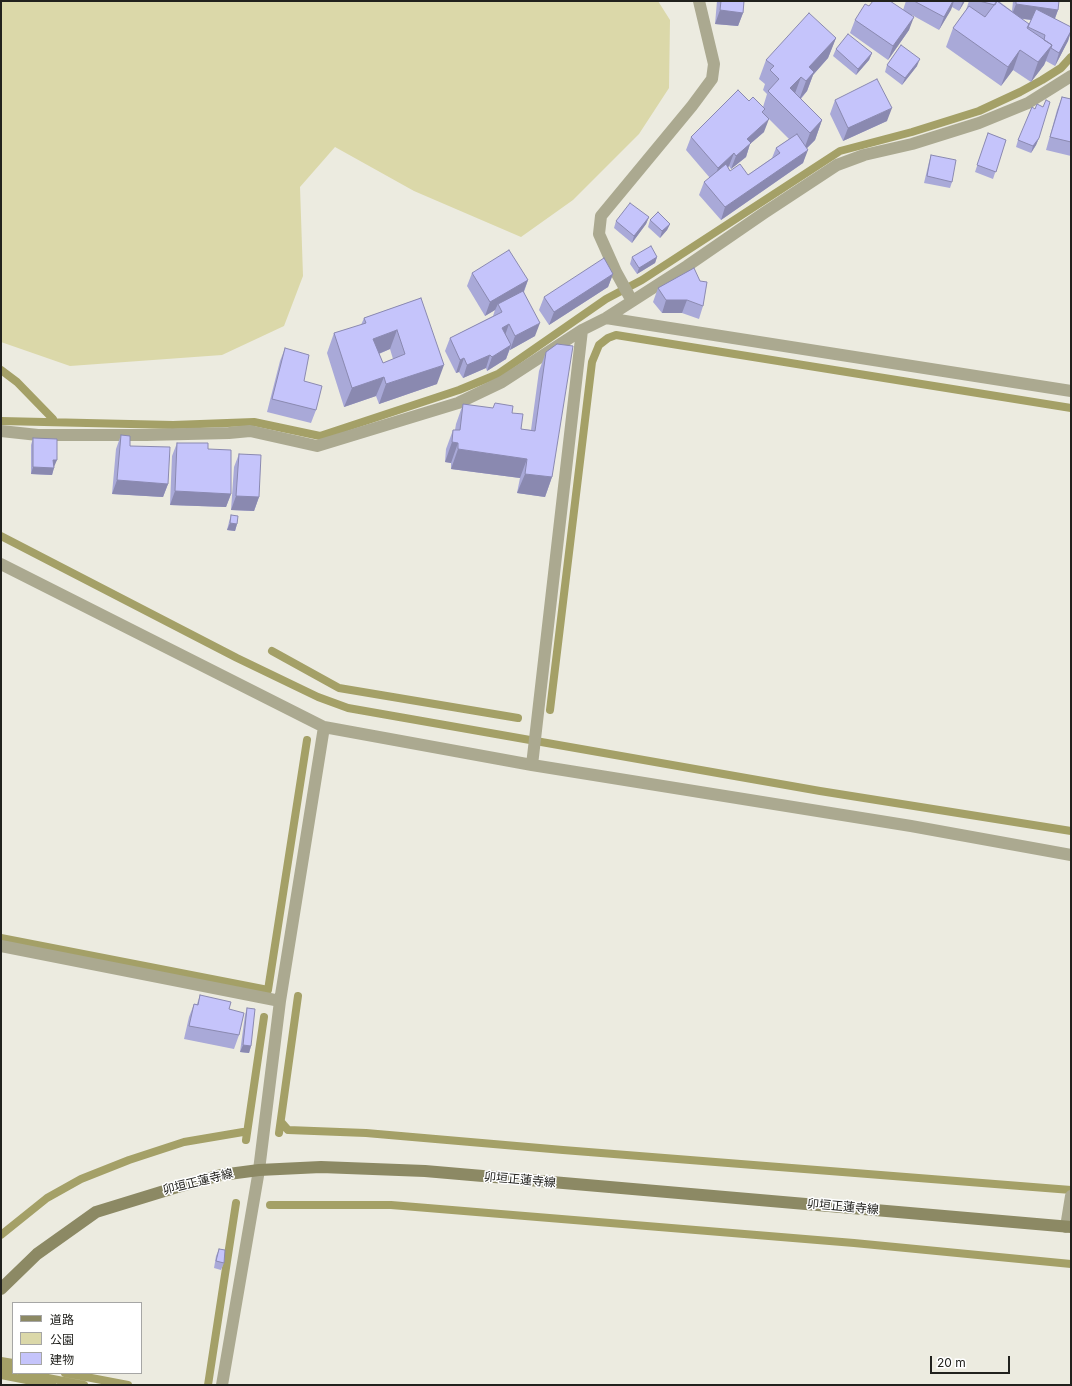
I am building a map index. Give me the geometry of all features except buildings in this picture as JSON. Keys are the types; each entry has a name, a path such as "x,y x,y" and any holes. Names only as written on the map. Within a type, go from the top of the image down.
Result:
{"main road":[{"name":"卯垣正蓮寺線","path":"1,1289 37,1254 96,1212 221,1175 259,1170 321,1167 426,1172 1068,1227"}],"street":[{"path":"632,301 616,272 599,234 601,216 692,106 712,79 714,64 699,1"},
{"path":"1,430 38,435 146,435 250,431 317,446 458,403 502,382 582,330 606,318 687,266 764,213 838,166 864,155 912,144 979,123 1028,103 1071,76"},
{"path":"606,318 1071,391"},
{"path":"532,765 582,330"},
{"path":"1,564 324,727 532,765 911,826 1071,855"},
{"path":"222,1385 259,1170 280,1001 324,727"},
{"path":"1,946 280,1001"},
{"path":"1068,1227 1071,1196"}],"green space":[{"path":"1,1 658,1 670,20 669,88 639,134 573,200 521,237 414,191 335,147 300,187 303,276 284,326 222,355 70,366 1,342"}],"waterway":[{"path":"1,421 173,425 254,422 320,436 459,390 498,374 606,299 642,280 840,151 912,132 979,111 1042,80 1061,68 1071,57"},
{"path":"550,710 592,362 599,345 608,338 616,335 1071,408"},
{"path":"1,370 17,382 53,419"},
{"path":"1,536 237,658 318,697 348,708 820,791 1071,831"},
{"path":"272,651 339,688 518,718"},
{"path":"1,938 268,990 307,740"},
{"path":"279,1133 298,996"},
{"path":"246,1140 264,1017"},
{"path":"281,1122 288,1130 366,1133 1071,1190"},
{"path":"1,1235 47,1198 81,1179 129,1160 184,1142 243,1132"},
{"path":"208,1385 236,1203"},
{"path":"270,1205 391,1205 854,1243 1071,1264"},
{"path":"1,1361 12,1363"},
{"path":"1,1369 12,1371"},
{"path":"27,1374 84,1385"},
{"path":"70,1374 128,1385"},
{"path":"1,1375 52,1385"}]}
